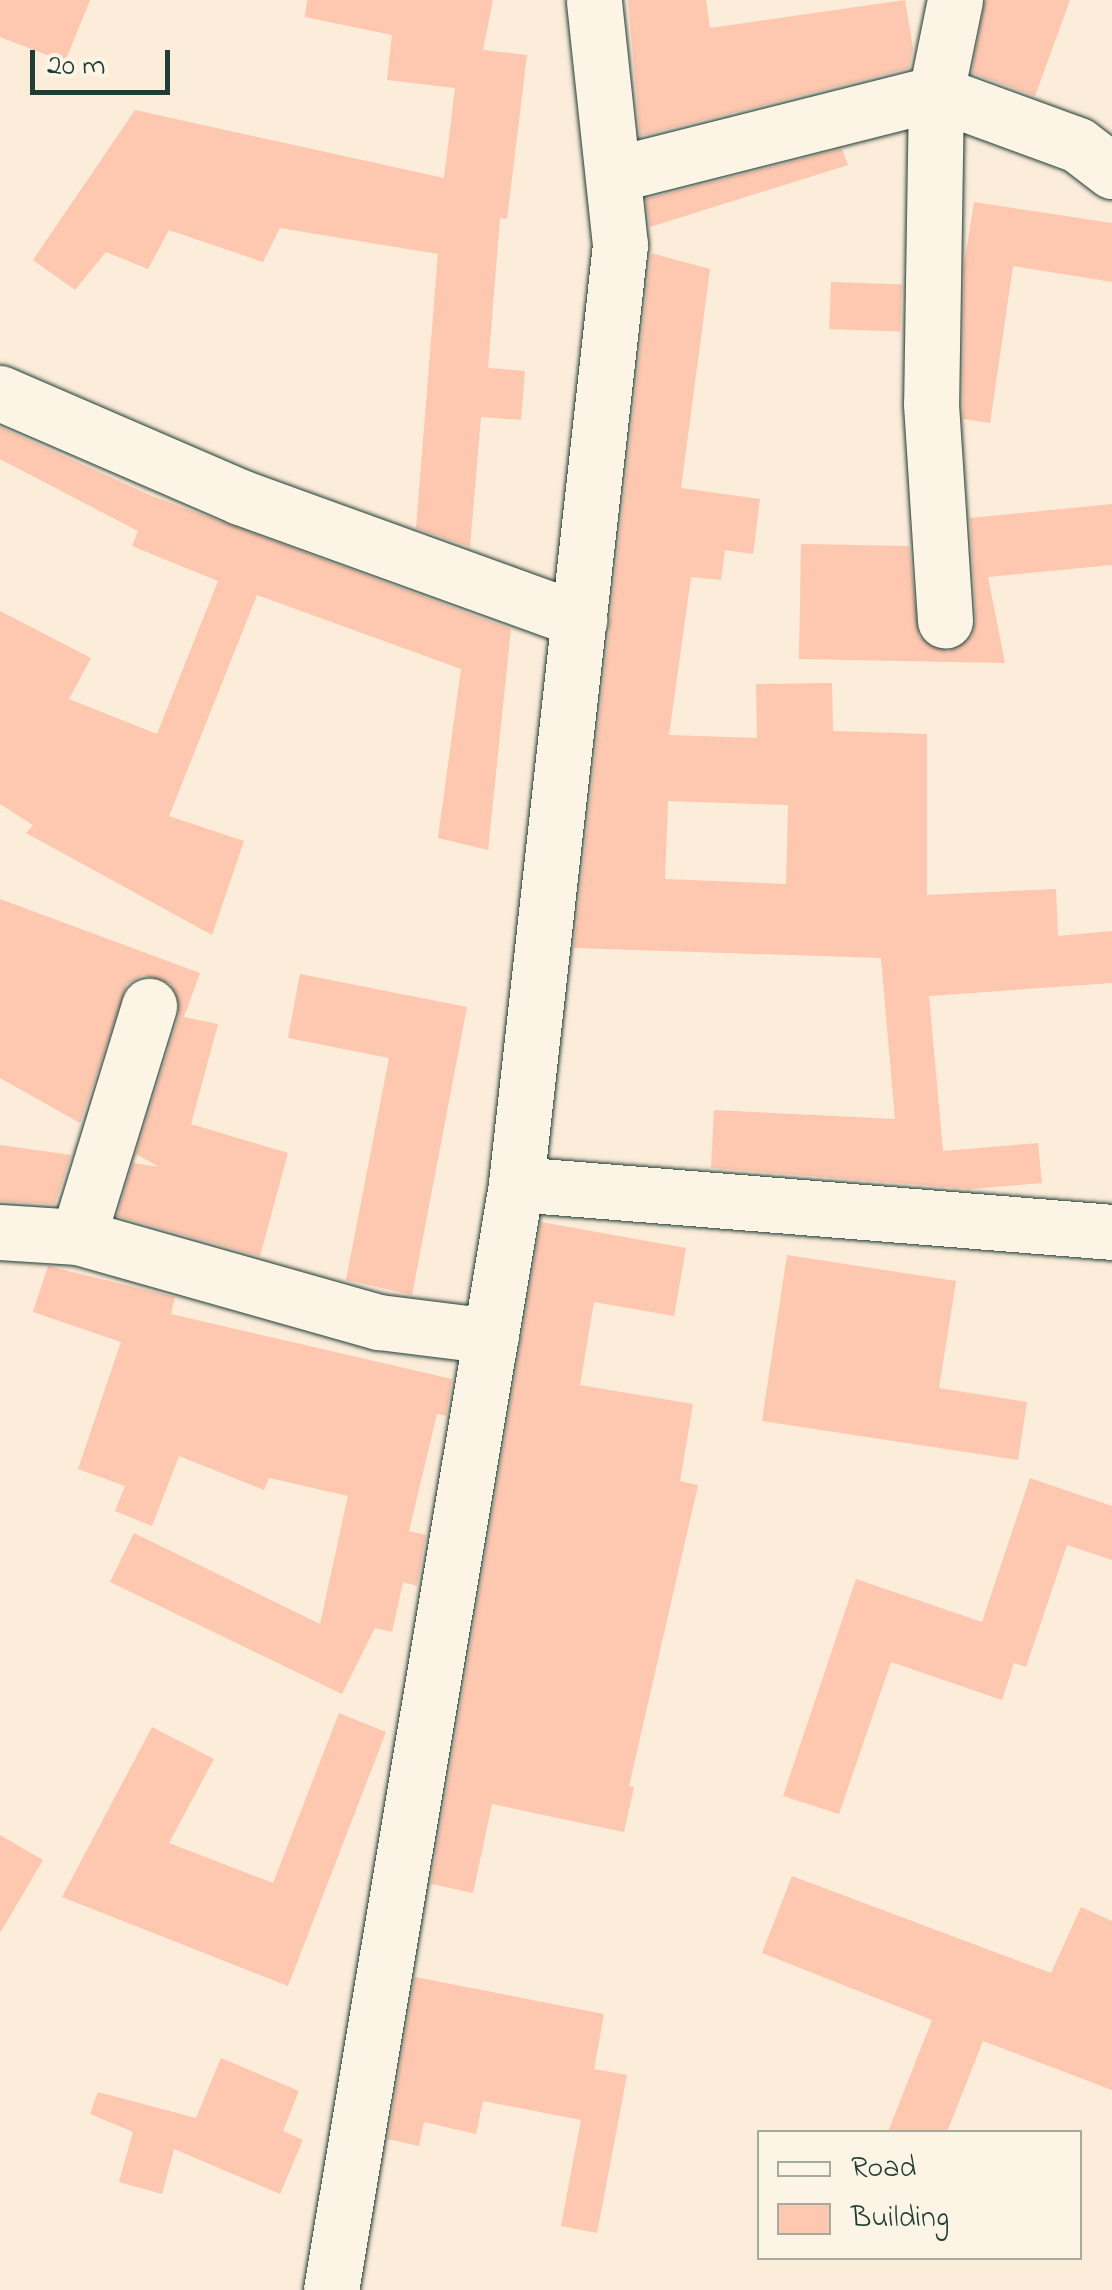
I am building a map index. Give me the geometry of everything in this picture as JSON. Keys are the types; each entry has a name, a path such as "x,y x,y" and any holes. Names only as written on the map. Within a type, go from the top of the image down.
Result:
{"street":[{"path":"331,2290 516,1184 620,245 616,174 594,0"},
{"path":"945,621 931,404 936,93 955,0"},
{"path":"616,174 936,93 1078,144 1112,171"},
{"path":"0,393 240,497 579,620"},
{"path":"78,1238 149,1006"},
{"path":"516,1184 1112,1232"},
{"path":"0,1232 78,1238 380,1322 491,1336"}],"building":[{"path":"0,0 90,0 65,62 0,37"},
{"path":"307,0 493,0 483,50 527,55 507,219 500,218 488,368 525,371 521,420 481,417 470,547 416,528 438,254 280,228 263,262 169,230 148,269 106,252 75,290 33,260 135,110 444,178 455,88 387,80 392,35 305,17"},
{"path":"628,0 706,0 710,28 905,0 913,48 909,68 640,136"},
{"path":"985,0 1070,0 1035,96 972,73"},
{"path":"842,149 848,165 650,227 646,199"},
{"path":"974,202 1112,223 1112,282 1013,266 990,423 963,419 964,265"},
{"path":"651,253 710,269 681,488 760,499 753,554 725,550 721,580 691,577 669,735 757,738 756,684 832,683 833,731 927,734 927,895 1056,889 1058,936 1112,931 1112,983 929,996 943,1151 1038,1143 1042,1183 970,1189 711,1168 714,1110 895,1119 881,958 574,948","holes":["668,801 788,805 786,884 665,879"]},
{"path":"831,282 902,284 900,331 829,329"},
{"path":"0,427 152,496 511,629 488,850 438,838 461,669 257,595 169,816 244,841 212,935 26,833 33,825 0,804 0,611 91,658 69,699 157,734 218,581 132,546 138,531 0,459"},
{"path":"1112,504 1112,565 988,577 1005,663 799,659 801,544 909,546 919,637 948,652 972,636 976,620 970,518"},
{"path":"0,899 200,973 184,1017 218,1024 191,1124 288,1153 260,1256 117,1216 133,1163 159,1167 136,1154 179,1015 171,984 143,975 127,984 80,1123 0,1078"},
{"path":"300,974 467,1007 412,1295 346,1280 389,1058 288,1038"},
{"path":"0,1145 71,1155 55,1204 0,1201"},
{"path":"541,1222 686,1248 674,1316 594,1302 580,1385 693,1404 680,1481 698,1485 629,1786 634,1787 624,1832 492,1804 473,1893 431,1884"},
{"path":"787,1255 956,1281 939,1388 1027,1402 1018,1460 762,1421"},
{"path":"48,1266 175,1297 171,1314 452,1379 446,1416 437,1414 409,1531 426,1535 417,1586 403,1582 392,1632 375,1628 342,1694 110,1582 134,1533 320,1624 348,1496 269,1478 264,1490 179,1456 152,1526 115,1511 125,1486 78,1469 121,1342 33,1312"},
{"path":"1030,1478 1112,1506 1112,1560 1067,1545 1026,1667 1014,1663 1002,1700 891,1662 839,1814 783,1796 856,1579 982,1622"},
{"path":"339,1713 386,1732 288,1986 62,1897 152,1727 214,1759 169,1843 273,1883"},
{"path":"0,1835 43,1860 0,1933"},
{"path":"792,1876 1051,1973 1081,1907 1112,1921 1112,2090 983,2041 948,2130 889,2130 932,2020 762,1953"},
{"path":"415,1977 604,2014 594,2069 627,2075 597,2233 561,2226 581,2120 483,2101 476,2134 424,2122 419,2146 388,2139"},
{"path":"221,2058 299,2091 283,2131 303,2140 280,2194 174,2149 162,2194 119,2182 133,2132 90,2114 98,2092 196,2118"}]}
